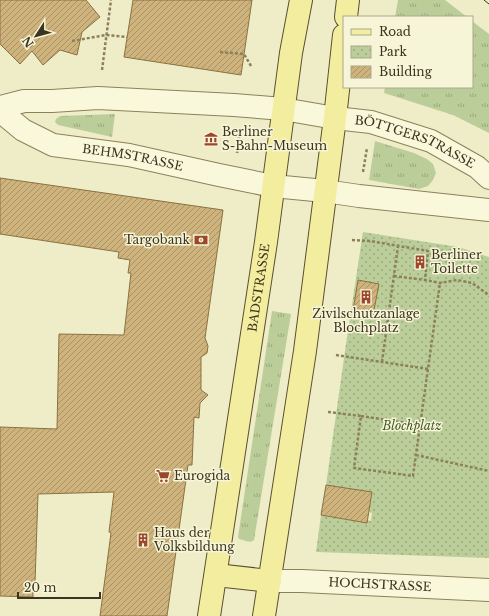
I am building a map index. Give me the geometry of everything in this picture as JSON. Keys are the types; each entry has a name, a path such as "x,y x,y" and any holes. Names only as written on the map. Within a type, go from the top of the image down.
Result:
{"main road":[{"name":"BADSTRASSE","path":"210,616 264,250 291,53 301,0"},
{"path":"346,16 348,0"},
{"path":"264,616 306,351 343,44"},
{"path":"216,575 270,581"}],"street":[{"path":"0,107 24,101 98,98 234,104 284,109"},
{"name":"BÖTTGERSTRASSE","path":"284,109 335,118 370,122 431,141 477,167 489,178"},
{"name":"BEHMSTRASSE","path":"0,111 23,130 53,145 129,155 273,186 326,191"},
{"path":"326,191 365,197 489,210"},
{"name":"HOCHSTRASSE","path":"270,581 489,590"}],"path":[{"path":"102,70 111,0"},
{"path":"72,41 106,35 127,37"},
{"path":"220,52 244,54 251,66"},
{"path":"237,155 240,128"},
{"path":"362,174 367,146"},
{"path":"352,240 370,241 428,251 425,280"},
{"path":"382,362 398,246"},
{"path":"394,276 440,283 457,280 472,283 489,296"},
{"path":"361,416 354,468 412,476 440,283"},
{"path":"336,355 428,369"},
{"path":"328,412 420,425"},
{"path":"416,455 489,471"}],"green space":[{"path":"398,0 445,0 466,16 395,16"},
{"path":"473,22 489,34 489,133 453,115 384,93 385,88 473,88"},
{"path":"115,114 112,137 58,125 55,122 60,116"},
{"path":"375,141 414,153 427,159 433,164 436,173 433,180 428,186 419,189 369,180"},
{"name":"Blochplatz","path":"363,232 458,247 489,257 489,558 316,552 321,515 366,523 367,520 371,521 372,513 326,485"},
{"path":"272,311 291,314 254,540 249,542 239,539 238,537"}],"building":[{"path":"0,0 86,0 100,17 82,32 77,55 60,50 43,65 32,51 20,64 0,44"},
{"path":"133,0 252,0 241,75 124,57"},
{"path":"0,178 223,210 205,338 208,346 207,353 201,357 201,390 208,395 200,403 199,418 194,417 192,465 188,465 167,616 100,616 111,533 109,532 114,492 38,494 35,583 33,583 33,597 0,596 0,427 57,429 59,334 124,335 131,273 128,273 130,260 118,258 119,252 0,234"},
{"name":"Zivilschutzanlage Blochplatz","path":"358,280 379,284 373,315 353,311"},
{"path":"326,485 372,492 367,523 321,515"}],"tram line":[{"path":"484,0 489,4"}],"place":[{"name":"Berliner S-Bahn-Museum","path":"211,139"},
{"name":"Targobank","path":"201,240"},
{"name":"Berliner Toilette","path":"420,262"},
{"name":"Zivilschutzanlage Blochplatz","path":"366,297"},
{"name":"Eurogida","path":"163,476"},
{"name":"Haus der Volksbildung","path":"143,540"}]}
